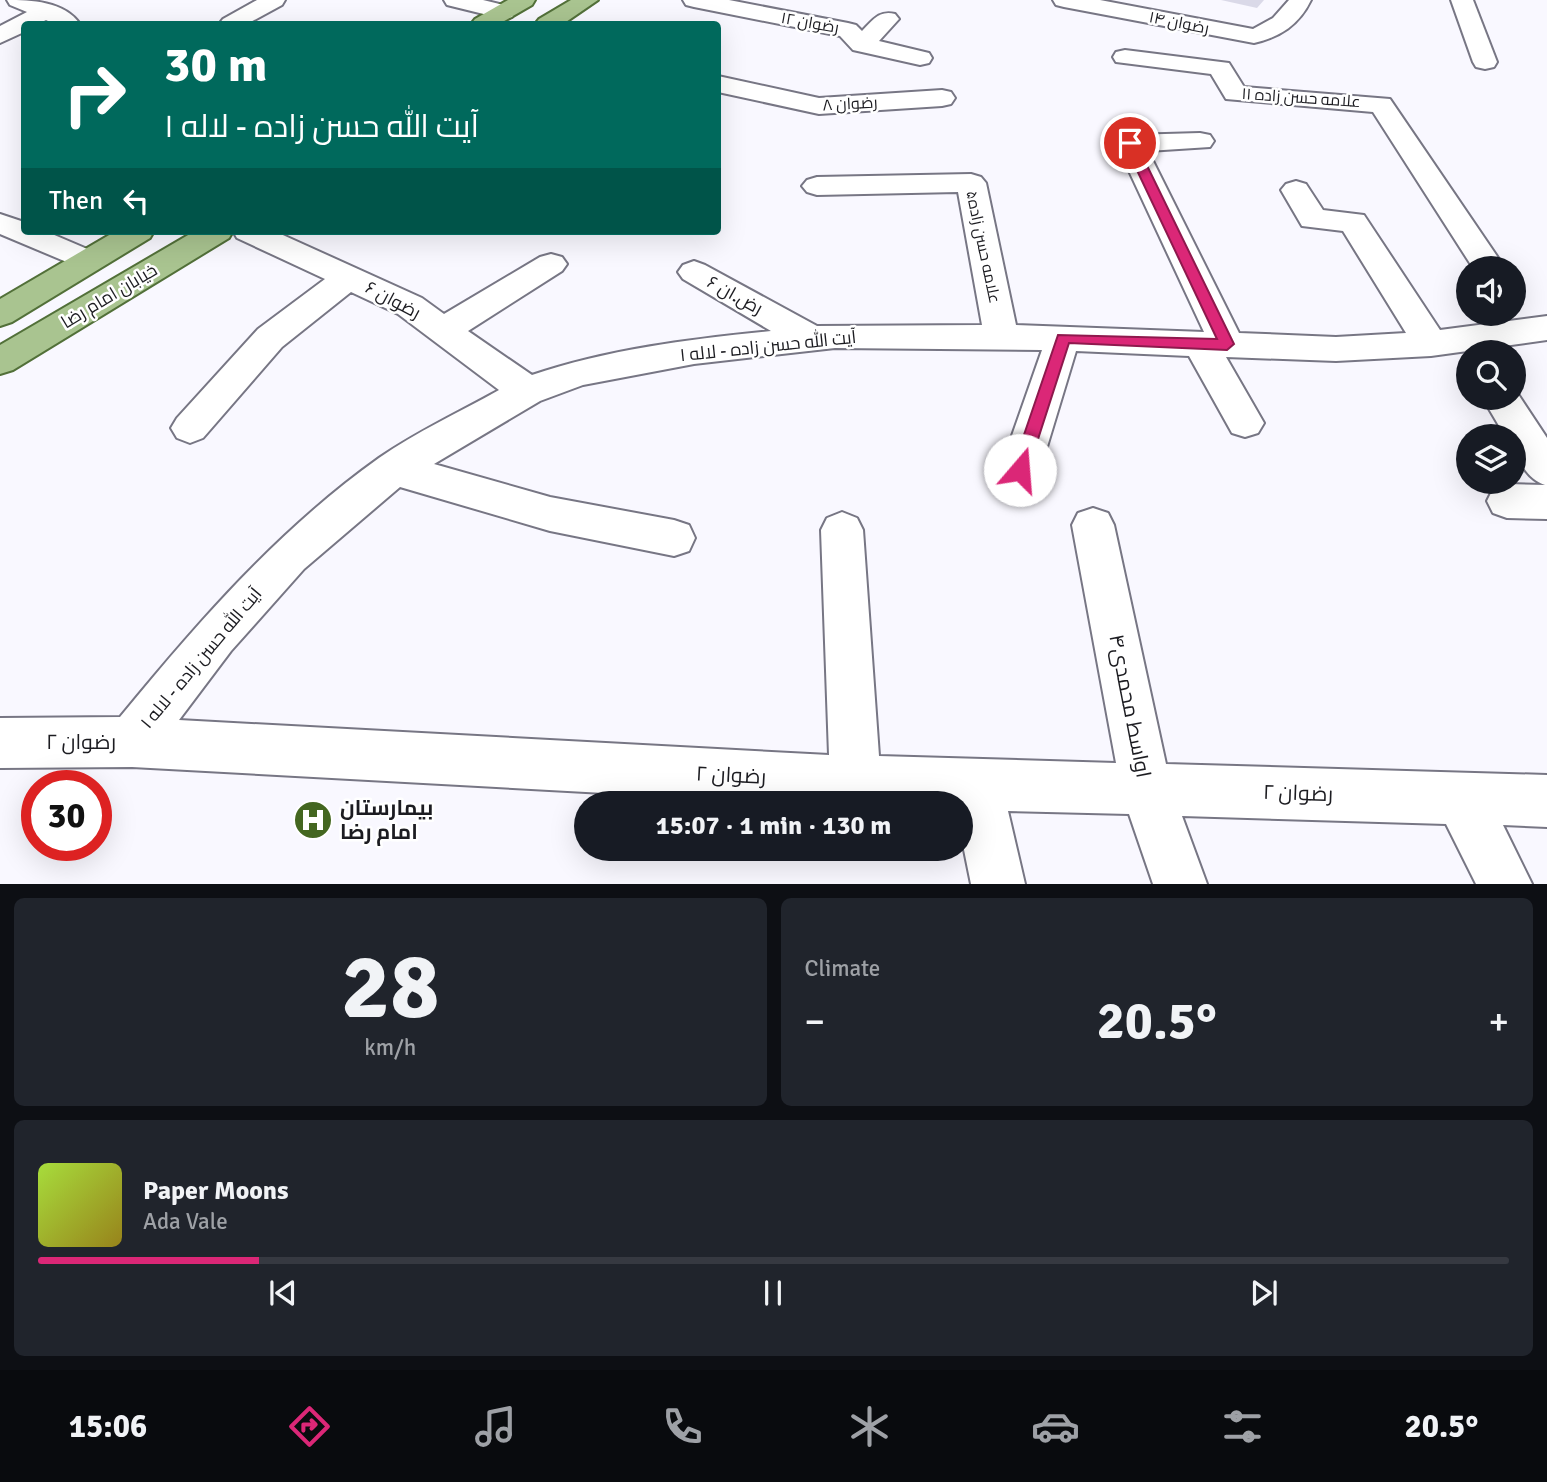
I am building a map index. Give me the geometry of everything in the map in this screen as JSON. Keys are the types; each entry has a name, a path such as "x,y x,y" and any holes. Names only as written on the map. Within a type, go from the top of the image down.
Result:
{"main road":[{"path":"489,21 524,0"},
{"path":"552,21 587,0"},
{"path":"0,314 132,235"},
{"name":"خیابان امام رضا","path":"0,361 211,235"}],"street":[{"path":"236,21 274,0"},
{"path":"454,0 504,12"},
{"name":"رضوان ۱۲","path":"694,0 757,6 848,30 862,45 920,58"},
{"name":"رضوان ۱۴","path":"1064,0 1254,36 1282,23 1294,13 1300,0"},
{"path":"1462,0 1485,62"},
{"path":"0,36 32,4 64,21"},
{"path":"862,45 887,19"},
{"name":"علامه حسن زاده ۱۱","path":"1125,57 1220,68 1235,94 1381,105 1481,256"},
{"name":"رضوان ۸","path":"721,85 819,106 942,99"},
{"path":"1200,141 1130,143 1245,423"},
{"name":"علامه حسن زاده۵","path":"817,186 971,183 1001,337"},
{"path":"1296,190 1313,219 1353,222 1455,345"},
{"path":"0,223 21,232"},
{"path":"28,235 88,261"},
{"name":"رضوان ۶","path":"257,235 410,306 527,391"},
{"path":"444,330 551,264"},
{"name":"رض.ان ۶","path":"694,272 813,339"},
{"path":"190,428 270,338 348,278"},
{"name":"آیت الله حسن زاده - لاله ۱","path":"132,742 215,636 289,556 394,469 527,391 579,373 681,354 813,339 1063,338 1336,349 1455,345 1531,321"},
{"path":"1020,470 1063,338"},
{"path":"1508,410 1547,470"},
{"path":"394,469 550,514 674,538"},
{"path":"1507,501 1547,502"},
{"name":"اواسط محمدی۴","path":"1093,526 1146,789 1180,884"},
{"path":"842,530 855,781"},
{"name":"رضوان ۲","path":"0,743 132,742 855,781 1547,801"},
{"path":"976,785 998,884"},
{"path":"1461,798 1505,884"}],"building":[{"path":"1221,0 1264,0 1257,8"}],"place":[{"name":"بیمارستان امام رضا","path":"313,820"}],"route":[{"path":"1020,470 1063,338 1227,344 1130,143"}]}
